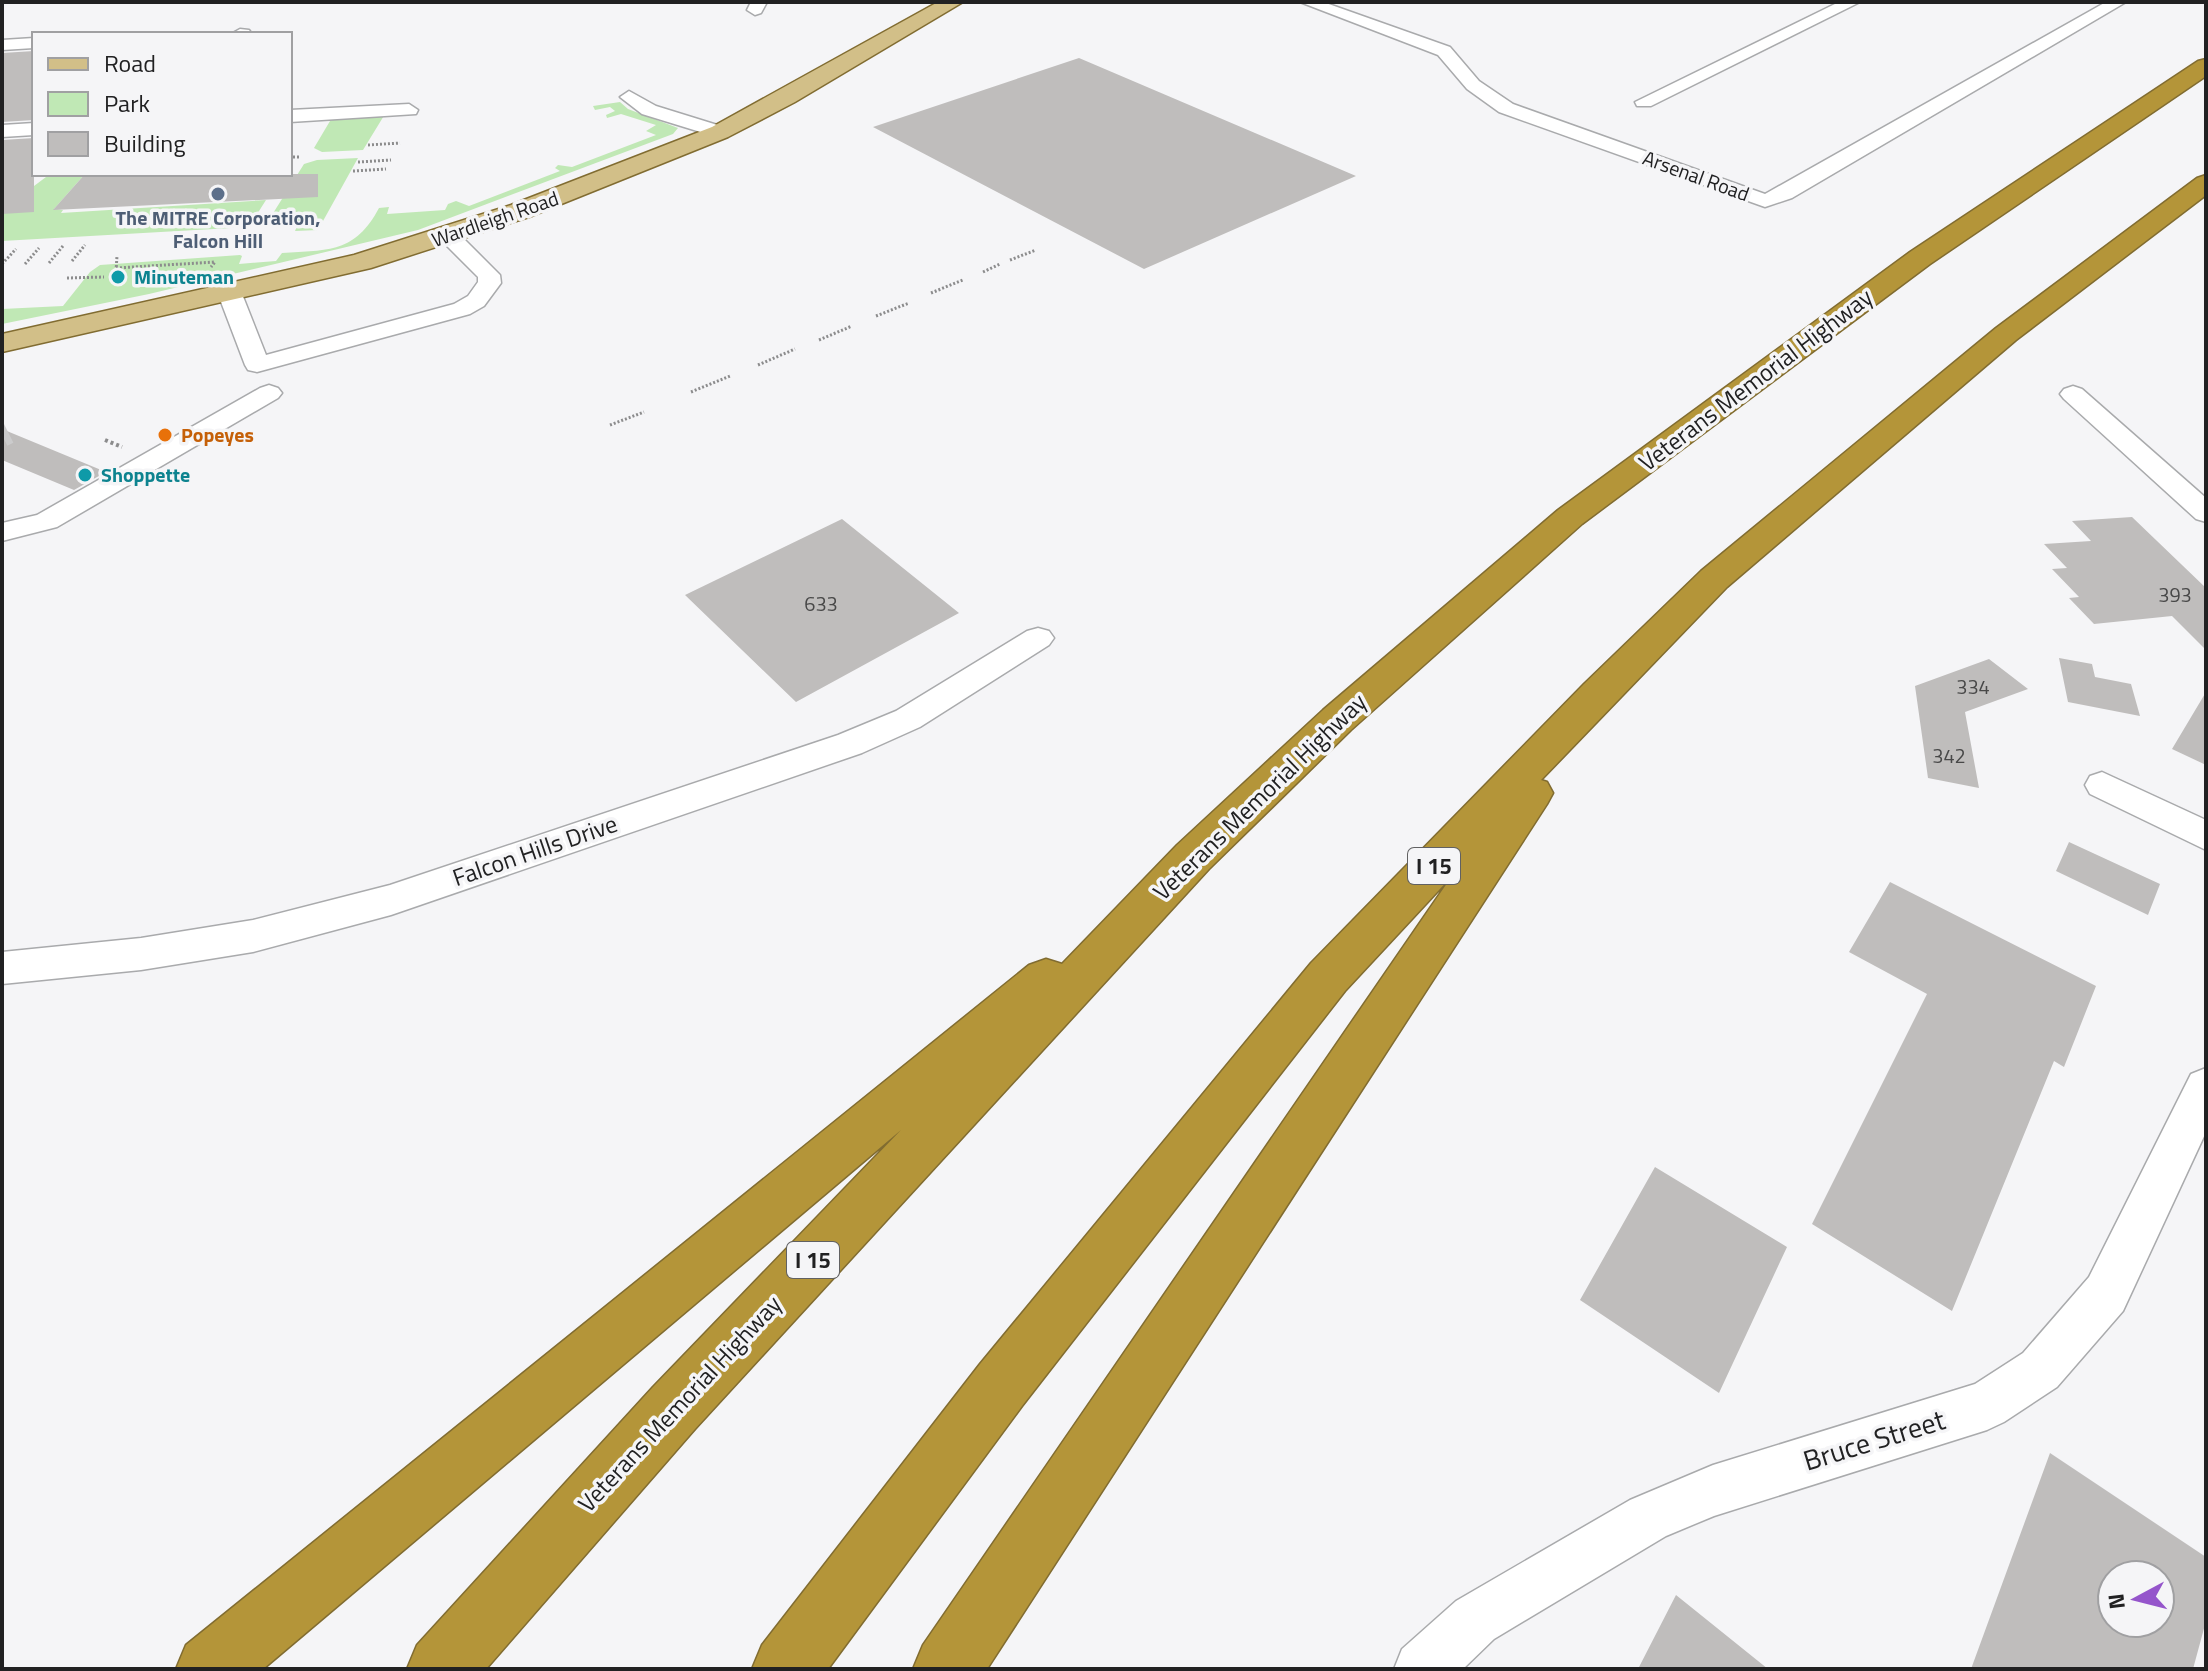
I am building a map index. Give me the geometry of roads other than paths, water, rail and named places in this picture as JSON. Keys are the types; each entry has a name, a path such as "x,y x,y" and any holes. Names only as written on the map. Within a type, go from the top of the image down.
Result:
{"highway":[{"name":"Veterans Memorial Highway","path":"441,1669 674,1408 1193,857 1337,720 1570,517 1920,258 2206,66"},
{"name":"I 15","path":"786,1669 1001,1385 1328,977 1598,694 1714,579 2006,334 2206,183"},
{"path":"947,1669 1598,694"},
{"path":"210,1669 1193,857"}],"main road":[{"name":"Wardleigh Road","path":"2,343 361,262 448,236 585,187 720,132 953,2"}],"street":[{"name":"Arsenal Road","path":"1308,2 1444,51 1473,85 1506,108 1765,201 1785,194 2118,2"},
{"path":"1644,102 1852,2"},
{"path":"2,45 32,43"},
{"path":"629,97 649,110 720,132"},
{"path":"292,116 409,110"},
{"path":"2,131 32,129"},
{"path":"230,294 257,365 462,309 476,301 490,283 489,275 448,236"},
{"path":"2,532 47,521 269,393"},
{"path":"2073,394 2206,513"},
{"name":"Falcon Hills Drive","path":"2,968 141,954 253,936 391,900 850,744 908,719 1038,638"},
{"path":"2102,785 2206,836"},
{"name":"Bruce Street","path":"1422,1669 1475,1620 1648,1518 1713,1491 1987,1405 2040,1370 2106,1294 2206,1087"}],"tunnel":[{"path":"2,435 8,432"}],"place":[{"name":"The MITRE Corporation, Falcon Hill","path":"218,194"},
{"name":"Minuteman","path":"118,277"},
{"name":"Popeyes","path":"165,435"},
{"name":"Shoppette","path":"85,475"}]}
